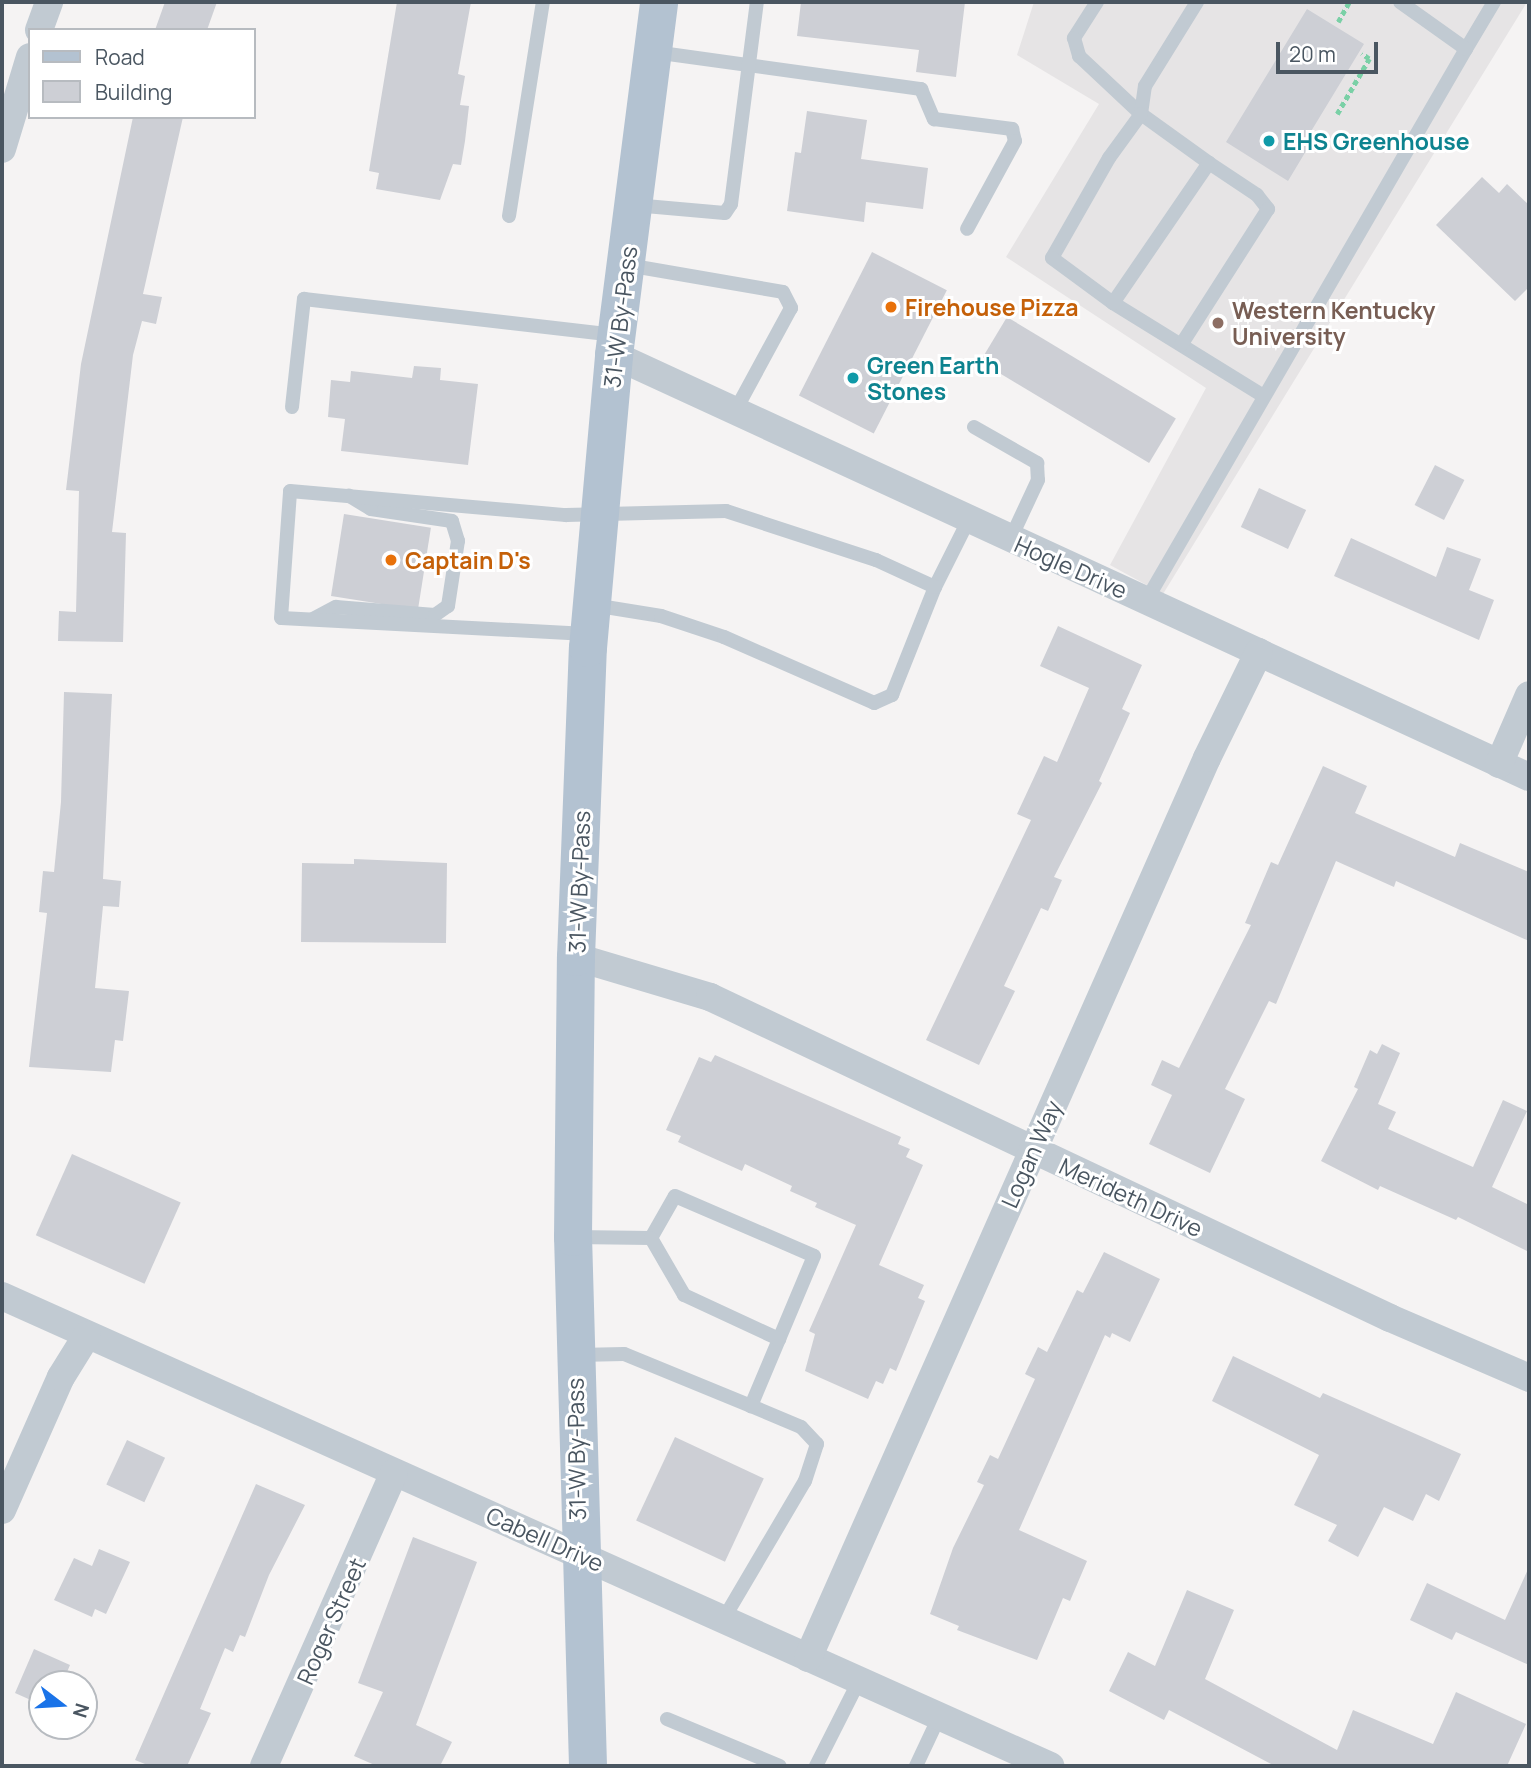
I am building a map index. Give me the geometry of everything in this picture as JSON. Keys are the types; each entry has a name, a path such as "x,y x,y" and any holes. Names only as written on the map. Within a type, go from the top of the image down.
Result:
{"main road":[{"name":"31-W By-Pass","path":"588,1766 574,1355 576,957 590,619 615,345 659,2"}],"street":[{"path":"40,28 49,2"},
{"path":"2,149 28,64"},
{"name":"Hogle Drive","path":"615,345 734,413 1529,777"},
{"name":"Logan Way","path":"808,1658 892,1478 1033,1151 1259,652"},
{"path":"1499,764 1529,695"},
{"name":"Merideth Drive","path":"576,957 710,997 1033,1151 1529,1378"},
{"name":"Cabell Drive","path":"2,1296 940,1715 1033,1763"},
{"path":"2,1510 61,1377 88,1335"},
{"name":"Roger Street","path":"264,1766 394,1473"}],"lane":[{"path":"509,216 543,2"},
{"path":"633,205 725,213 732,204 757,2"},
{"path":"1097,2 1074,38 1080,56 1141,114 1257,195 1268,209 1181,345"},
{"path":"1197,2 1145,86 1141,114 1109,158 1052,258 1113,303 1262,395"},
{"path":"1400,2 1466,49"},
{"path":"1146,601 1262,395 1494,2"},
{"path":"652,52 921,89 934,119 1012,129 1015,141 967,229"},
{"path":"1113,303 1209,163"},
{"path":"625,265 783,292 791,308 734,413"},
{"path":"292,407 304,299 615,345"},
{"path":"974,428 1037,463 1038,480 1010,540"},
{"path":"935,587 876,560 741,513 698,509 600,515 344,493 290,491 281,618 590,619 661,616 724,637 874,703 892,695 935,587 968,522"},
{"path":"313,619 336,607 435,615 448,606 458,541 452,521 372,509 344,493"},
{"path":"651,1238 675,1196 814,1256 751,1406"},
{"path":"573,1237 651,1238"},
{"path":"651,1238 684,1295 779,1339"},
{"path":"574,1355 624,1354 801,1427 817,1444 799,1492 723,1620"},
{"path":"817,1766 859,1681"},
{"path":"916,1766 940,1715"},
{"path":"667,1719 780,1766"}],"path":[{"path":"1338,22 1349,2"},
{"path":"1337,114 1369,59 1362,54"}],"shaded area":[{"name":"Western Kentucky University","path":"1034,2 1527,2 1163,594 1110,565 1206,388 1006,257 1099,104 1017,55"}],"building":[{"path":"165,2 217,2 208,28 156,28"},
{"path":"397,2 471,2 458,74 465,76 460,105 469,106 465,141 461,165 453,164 440,200 376,189 379,173 369,171"},
{"path":"801,2 965,2 956,77 916,72 919,50 797,36"},
{"path":"1307,9 1364,44 1307,138 1312,141 1288,181 1226,142"},
{"path":"807,111 867,120 861,159 928,168 923,209 866,202 864,222 787,211 795,152 801,153"},
{"path":"133,119 183,119 143,294 162,297 156,324 142,321 133,355 112,532 126,533 123,642 58,641 59,611 76,612 79,491 66,490 81,364"},
{"path":"1482,177 1499,193 1507,184 1529,205 1529,287 1515,301 1436,225"},
{"path":"872,252 947,290 874,434 799,395"},
{"path":"1007,317 1176,418 1149,463 980,362"},
{"path":"414,366 441,368 440,380 478,384 468,465 341,451 345,419 328,417 331,380 350,382 351,371 412,378"},
{"path":"1435,465 1464,480 1444,520 1415,505"},
{"path":"1259,488 1306,510 1288,549 1241,527"},
{"name":"Captain D's","path":"344,514 431,528 418,610 331,596"},
{"path":"1351,538 1436,577 1447,547 1481,559 1469,590 1494,600 1479,640 1334,576"},
{"path":"1058,626 1142,665 1122,709 1130,713 1099,781 1102,783 1054,877 1062,880 1048,911 1041,908 1004,986 1015,991 979,1065 926,1040 1031,820 1017,814 1044,756 1057,762 1089,688 1040,666"},
{"path":"64,692 112,694 103,879 121,881 119,907 103,906 95,988 129,991 123,1041 115,1040 111,1072 29,1067 47,913 39,912 43,871 54,872 61,802"},
{"path":"1323,766 1367,786 1355,813 1455,857 1460,843 1529,872 1529,941 1396,881 1394,887 1336,861 1276,1004 1269,1001 1225,1089 1245,1099 1210,1173 1149,1144 1172,1095 1151,1085 1162,1060 1179,1068 1251,925 1245,923 1271,862 1278,865"},
{"path":"354,859 447,863 446,943 301,942 302,863 354,864"},
{"path":"1382,1044 1400,1053 1378,1104 1396,1112 1388,1129 1473,1167 1503,1100 1527,1111 1492,1187 1529,1205 1529,1252 1458,1217 1456,1220 1380,1186 1378,1190 1321,1161 1358,1089 1354,1087 1370,1050 1377,1054"},
{"path":"715,1055 901,1137 898,1144 910,1149 906,1157 923,1165 879,1265 924,1285 918,1298 925,1301 896,1371 890,1368 883,1384 876,1381 868,1399 805,1371 815,1334 809,1331 856,1225 815,1207 817,1203 790,1191 792,1186 745,1164 742,1171 678,1142 681,1136 666,1130 699,1057 711,1062"},
{"path":"72,1154 181,1202 145,1284 36,1235"},
{"path":"1104,1252 1160,1279 1130,1342 1112,1333 1110,1338 1105,1335 1019,1530 1087,1561 1070,1601 1063,1598 1037,1660 957,1630 959,1626 930,1614 953,1548 984,1485 977,1482 990,1455 998,1459 1035,1379 1025,1374 1038,1347 1047,1352 1077,1290 1083,1293"},
{"path":"1233,1356 1320,1398 1323,1393 1461,1454 1439,1501 1426,1494 1413,1521 1384,1507 1358,1557 1328,1541 1337,1525 1294,1505 1319,1455 1212,1401"},
{"path":"675,1437 764,1478 725,1562 636,1520"},
{"path":"127,1440 165,1458 144,1502 106,1484"},
{"path":"256,1484 305,1505 269,1575 245,1637 240,1635 233,1652 225,1648 200,1709 211,1713 187,1766 150,1766 135,1760"},
{"path":"413,1537 477,1562 416,1725 452,1742 440,1766 377,1766 354,1756 383,1692 358,1683"},
{"path":"99,1549 130,1562 106,1614 95,1609 92,1617 54,1600 74,1558 92,1566"},
{"path":"1529,1567 1529,1665 1456,1632 1452,1640 1410,1620 1427,1583 1505,1620"},
{"path":"1187,1590 1234,1610 1205,1679 1337,1750 1353,1710 1433,1744 1456,1692 1526,1724 1507,1766 1275,1766 1169,1710 1164,1720 1109,1691 1128,1652 1155,1666"},
{"path":"34,1649 70,1665 68,1670 28,1670 28,1699 15,1693"}],"place":[{"name":"EHS Greenhouse","path":"1269,141"},
{"name":"Firehouse Pizza","path":"891,307"},
{"name":"Western Kentucky University","path":"1218,323"},
{"name":"Green Earth Stones","path":"853,378"},
{"name":"Captain D's","path":"391,560"}]}
